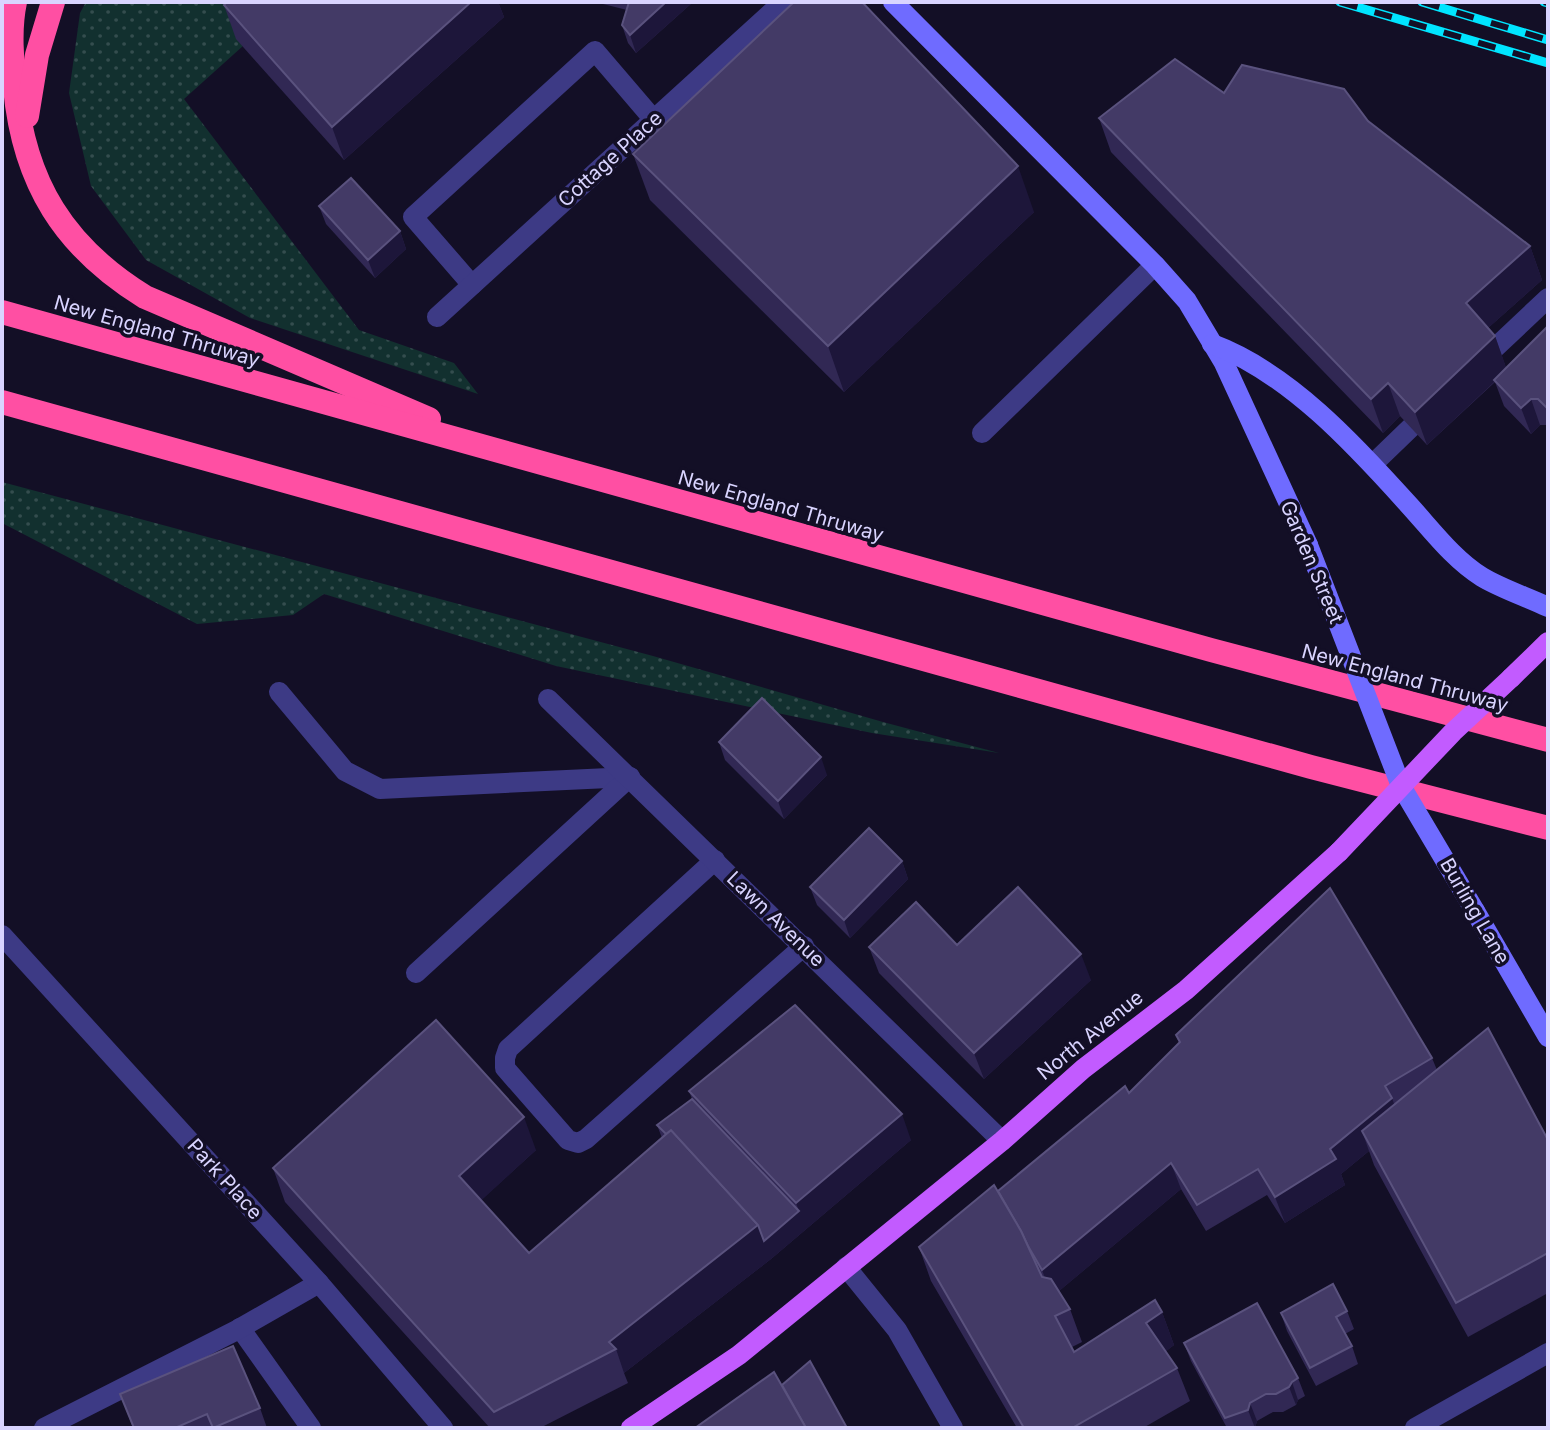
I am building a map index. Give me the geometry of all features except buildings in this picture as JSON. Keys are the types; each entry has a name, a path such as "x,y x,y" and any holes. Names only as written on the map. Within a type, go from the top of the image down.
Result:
{"highway":[{"path":"15,2 13,75 17,108 35,178 51,210 91,258 116,279 182,315 524,459"},
{"path":"25,143 29,95 53,2"},
{"name":"New England Thruway","path":"2,312 1283,670 1548,740"},
{"path":"2,402 1281,758 1548,828"}],"main road":[{"name":"Garden Street","path":"893,2 1155,265 1187,301 1224,363 1308,545 1401,786"},
{"path":"1212,344 1237,353 1277,380 1338,430 1373,464 1456,557 1482,577 1548,607"},
{"name":"North Avenue","path":"631,1428 739,1355 1002,1141 1083,1069 1186,990 1339,852 1401,786 1548,642"},
{"name":"Burling Lane","path":"1401,786 1548,1037"}],"street":[{"name":"Cottage Place","path":"437,317 783,2"},
{"path":"472,285 413,217 595,51 654,120"},
{"path":"982,433 1155,265"},
{"path":"1465,376 1548,298"},
{"path":"1373,464 1444,397"},
{"path":"279,692 345,771 380,789 630,777"},
{"name":"Lawn Avenue","path":"548,699 1002,1141"},
{"path":"416,973 630,777"},
{"path":"715,860 508,1049 505,1068 568,1140 578,1143 586,1139 804,946"},
{"name":"Park Place","path":"2,935 319,1283 443,1428"},
{"path":"846,1267 897,1330 953,1428"},
{"path":"44,1428 240,1328 319,1283"},
{"path":"240,1328 311,1428"},
{"path":"1415,1428 1548,1353"}],"green space":[{"path":"86,2 292,2 184,99 359,330 454,363 478,394 250,318 146,260 91,186 69,93 80,13"},
{"path":"2,482 653,656 999,753 872,733 556,666 324,594 293,615 197,624 2,523"}],"railway":[{"path":"1340,2 1548,63"},
{"path":"1422,2 1548,40"},
{"path":"1544,2 1548,3"}]}
